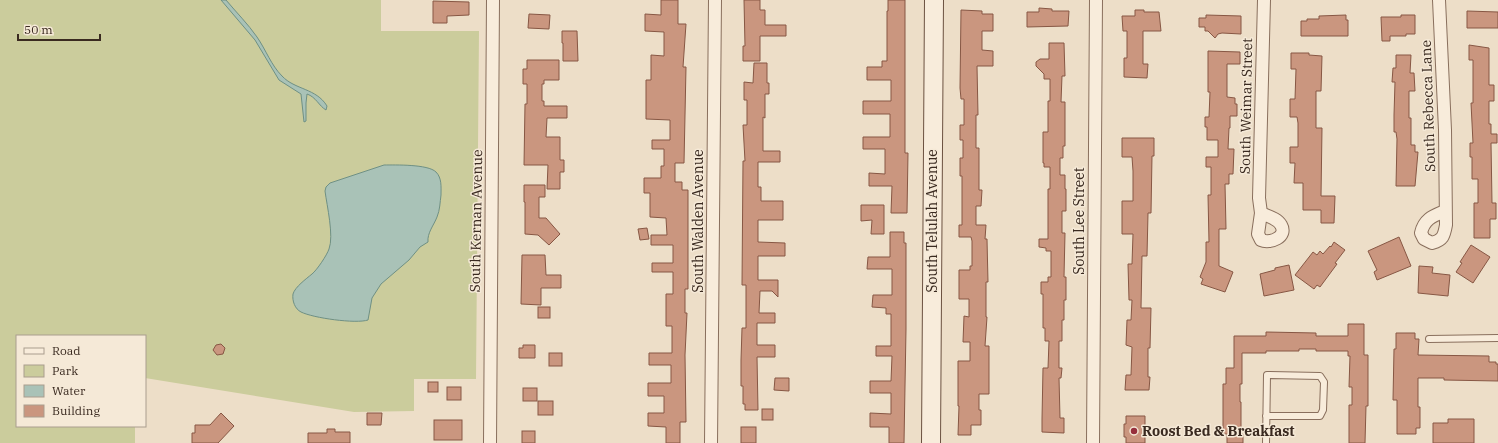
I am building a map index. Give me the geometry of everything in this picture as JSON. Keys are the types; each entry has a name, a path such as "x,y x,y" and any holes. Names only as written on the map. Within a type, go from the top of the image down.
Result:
{"street":[{"name":"South Kernan Avenue","path":"490,443 493,0"},
{"name":"South Walden Avenue","path":"711,443 715,0"},
{"name":"South Telulah Avenue","path":"931,443 934,0"},
{"name":"South Lee Street","path":"1093,443 1096,0"},
{"name":"South Weimar Street","path":"1261,213 1259,198 1264,0"},
{"name":"South Rebecca Lane","path":"1439,0 1445,130 1445,210"}],"lane":[{"path":"1429,339 1498,338"},
{"path":"1266,416 1320,416 1323,410 1324,382 1320,376 1267,376 1266,416 1266,443"}],"green space":[{"path":"0,0 381,0 381,31 479,31 476,379 414,379 414,411 354,412 146,378 146,335 16,335 16,427 135,427 135,443 0,443"}],"water":[{"path":"221,0 226,0 250,27 282,76 287,81 317,96 327,106 326,110 313,97 307,94 306,121 304,122 301,94 279,80 255,40"},
{"path":"384,165 419,166 432,169 438,174 441,186 440,206 429,235 428,242 420,247 409,260 381,284 372,298 368,320 334,320 301,312 294,304 294,291 319,266 329,249 331,237 325,191 326,187 330,183"}],"building":[{"path":"661,0 678,0 678,24 686,24 683,67 686,67 684,163 675,163 675,182 682,182 682,190 688,190 688,289 685,289 685,313 687,313 685,355 686,422 680,422 680,443 666,443 666,427 648,426 648,413 664,413 664,396 648,396 648,383 671,383 671,365 649,365 649,353 672,353 672,326 666,326 666,294 673,294 673,272 652,272 652,263 673,263 673,245 651,245 651,235 667,235 666,218 650,217 650,193 644,193 644,178 661,178 661,166 664,166 664,149 652,149 652,140 670,140 670,120 646,119 646,80 651,80 651,55 664,56 664,32 645,31 645,14 661,15"},
{"path":"744,0 760,0 760,10 765,10 765,25 786,25 786,36 760,36 760,61 743,61 743,46 745,46"},
{"path":"888,0 905,0 905,153 908,153 907,213 891,213 892,186 869,186 869,173 885,174 885,149 863,149 863,137 890,137 890,114 863,114 863,101 891,101 891,80 867,80 867,67 882,67 882,61 887,61"},
{"path":"433,1 469,2 469,15 447,16 447,23 433,23"},
{"path":"1039,8 1052,9 1052,11 1069,11 1068,26 1027,27 1027,12 1039,12"},
{"path":"961,10 982,11 982,14 993,14 993,31 982,31 982,50 993,51 993,66 977,66 978,115 976,115 976,148 979,148 979,190 982,190 981,206 976,206 976,225 986,225 985,239 987,239 988,282 986,282 987,317 985,346 989,346 989,394 979,394 981,425 971,425 971,435 958,435 958,361 970,361 970,342 963,342 964,316 969,317 969,299 959,299 959,270 970,270 970,266 972,266 971,237 959,237 959,225 962,225 962,176 960,176 960,158 963,158 963,140 960,140 960,125 964,125 964,99 961,99 960,88"},
{"path":"1135,10 1144,10 1144,12 1159,12 1161,31 1143,31 1143,64 1148,64 1147,78 1124,77 1124,58 1127,58 1127,31 1123,31 1122,16 1135,16"},
{"path":"1467,11 1498,12 1498,28 1467,28"},
{"path":"529,14 550,15 549,29 528,28"},
{"path":"1206,15 1241,16 1241,34 1222,33 1218,34 1215,38 1208,31 1205,31 1205,27 1199,27 1199,18 1206,18"},
{"path":"1346,15 1346,20 1348,20 1348,36 1301,36 1301,21 1307,21 1307,19 1319,19 1319,16"},
{"path":"1401,15 1415,15 1415,34 1406,34 1406,36 1390,36 1390,41 1382,41 1381,17 1401,17"},
{"path":"562,31 577,31 578,61 563,61"},
{"path":"1049,43 1064,43 1065,76 1062,76 1061,102 1065,102 1065,146 1063,146 1063,158 1060,158 1060,175 1065,175 1066,189 1066,211 1062,211 1062,233 1065,233 1064,277 1066,277 1066,300 1064,300 1064,320 1062,320 1062,341 1059,341 1059,368 1062,368 1061,378 1059,378 1060,418 1064,418 1064,433 1042,432 1043,368 1048,368 1049,341 1045,341 1045,328 1043,328 1043,294 1041,294 1041,282 1048,282 1048,277 1051,277 1051,251 1046,251 1046,248 1039,247 1039,239 1048,239 1048,189 1050,189 1050,167 1044,167 1043,163 1043,132 1048,132 1050,79 1044,79 1044,74 1036,66 1036,62 1040,59 1049,59"},
{"path":"1469,45 1489,48 1489,85 1494,85 1494,101 1489,101 1489,124 1491,124 1491,134 1497,134 1497,143 1491,143 1492,203 1496,203 1496,219 1490,219 1490,238 1474,238 1474,203 1478,203 1478,179 1472,179 1472,157 1470,157 1470,143 1473,143 1471,103 1473,103 1473,60 1469,60"},
{"path":"1208,51 1240,52 1240,64 1227,64 1227,97 1235,98 1235,104 1237,104 1237,116 1230,116 1228,149 1234,149 1233,174 1229,174 1229,184 1225,184 1226,229 1219,229 1219,266 1233,272 1225,292 1201,284 1203,279 1200,277 1206,262 1206,242 1209,242 1208,195 1211,195 1211,167 1206,167 1206,157 1218,157 1218,140 1207,140 1207,127 1205,127 1205,117 1209,117 1210,92 1208,92"},
{"path":"1291,53 1309,53 1309,55 1322,56 1321,91 1316,91 1316,128 1322,128 1321,196 1335,196 1334,223 1321,223 1321,210 1303,210 1303,183 1294,183 1295,163 1290,163 1290,147 1298,147 1298,123 1297,117 1290,117 1290,99 1295,99 1296,69 1291,69"},
{"path":"1396,55 1411,55 1410,73 1414,73 1415,91 1409,91 1409,118 1411,118 1411,145 1415,145 1415,152 1418,152 1415,186 1396,186 1397,139 1396,132 1394,132 1395,82 1392,82 1393,68 1396,68"},
{"path":"527,60 559,60 559,80 544,80 544,84 542,84 542,101 544,101 544,106 567,106 567,118 547,118 546,137 560,137 560,160 564,160 564,172 560,172 560,189 547,189 548,165 524,165 525,104 527,104 527,84 523,84 523,69 527,69"},
{"path":"754,63 767,63 767,83 769,83 769,94 765,94 763,151 780,151 780,162 758,162 758,187 761,187 761,201 783,201 783,220 758,220 758,242 785,243 785,256 758,256 758,280 778,280 778,297 772,291 760,291 759,313 775,313 775,323 757,323 757,345 775,345 775,357 757,357 758,410 745,410 745,404 743,404 743,386 741,386 742,328 746,328 746,285 742,285 743,161 745,161 743,125 747,125 747,100 744,100 744,82 753,83"},
{"path":"1122,138 1154,138 1154,156 1152,156 1151,213 1148,213 1147,256 1142,256 1141,308 1151,308 1150,348 1148,348 1148,377 1150,377 1149,390 1125,390 1126,375 1131,375 1132,347 1126,345 1127,320 1131,320 1132,300 1129,300 1128,264 1132,264 1133,234 1122,234 1122,201 1133,201 1133,171 1132,157 1122,157"},
{"path":"524,185 545,185 545,197 539,197 539,218 546,218 560,234 549,245 538,235 525,234"},
{"path":"861,205 884,205 884,234 871,234 872,220 861,221"},
{"path":"647,228 649,239 640,240 638,229"},
{"path":"890,232 904,232 904,243 906,243 904,443 889,443 889,427 870,427 870,413 891,414 891,393 870,393 870,381 891,381 892,356 876,356 876,346 891,346 891,314 886,314 886,308 872,307 873,295 892,295 892,269 867,269 868,257 890,257"},
{"path":"1399,237 1411,266 1377,280 1374,272 1377,270 1368,251"},
{"path":"1334,242 1345,250 1335,263 1337,264 1320,287 1317,285 1314,289 1295,275 1313,252 1317,255 1320,251 1323,254"},
{"path":"1471,245 1490,257 1473,283 1456,272 1462,263 1460,262"},
{"path":"522,255 545,255 546,275 561,275 561,288 541,288 541,305 521,304"},
{"path":"1289,265 1294,290 1264,296 1260,274 1275,270 1275,268"},
{"path":"1419,266 1433,267 1432,273 1450,275 1448,296 1418,293"},
{"path":"538,307 550,307 550,318 538,318"},
{"path":"1348,324 1364,324 1364,355 1368,355 1368,406 1366,406 1365,443 1349,443 1349,405 1352,405 1352,387 1349,387 1350,356 1348,356 1348,351 1316,351 1316,349 1299,349 1299,351 1242,353 1242,384 1240,384 1240,402 1241,434 1243,434 1243,443 1227,443 1227,434 1223,434 1223,384 1226,384 1226,368 1234,368 1234,336 1266,336 1266,332 1316,333 1316,336 1348,336"},
{"path":"1396,333 1415,333 1415,339 1419,339 1418,355 1489,356 1489,362 1496,362 1496,364 1498,364 1498,381 1418,378 1420,428 1416,428 1416,434 1397,434 1397,400 1393,400 1394,349 1396,349"},
{"path":"221,344 225,348 223,354 217,355 213,350 216,345"},
{"path":"523,345 535,345 535,358 519,358 519,348 523,348"},
{"path":"549,353 562,353 562,366 549,366"},
{"path":"775,378 789,378 789,391 774,390"},
{"path":"428,382 438,382 438,392 428,392"},
{"path":"447,387 461,387 461,400 447,400"},
{"path":"523,388 537,388 537,401 523,401"},
{"path":"538,401 553,401 553,415 538,415"},
{"path":"762,409 773,409 773,420 762,420"},
{"path":"221,413 234,426 218,443 192,443 192,433 195,433 195,425 210,425"},
{"path":"367,413 382,413 381,425 367,425"},
{"name":"Roost Bed & Breakfast","path":"1126,416 1145,416 1145,443 1126,443 1126,437 1124,437 1124,424 1126,424"},
{"path":"1448,419 1474,419 1474,443 1433,443 1433,423 1448,423"},
{"path":"434,420 462,420 462,440 434,440"},
{"path":"741,427 756,427 756,443 741,443"},
{"path":"327,429 335,429 335,432 350,432 350,443 308,443 308,433 327,433"},
{"path":"522,431 535,431 535,443 522,443"}],"place":[{"name":"Roost Bed & Breakfast","path":"1134,431"}]}
